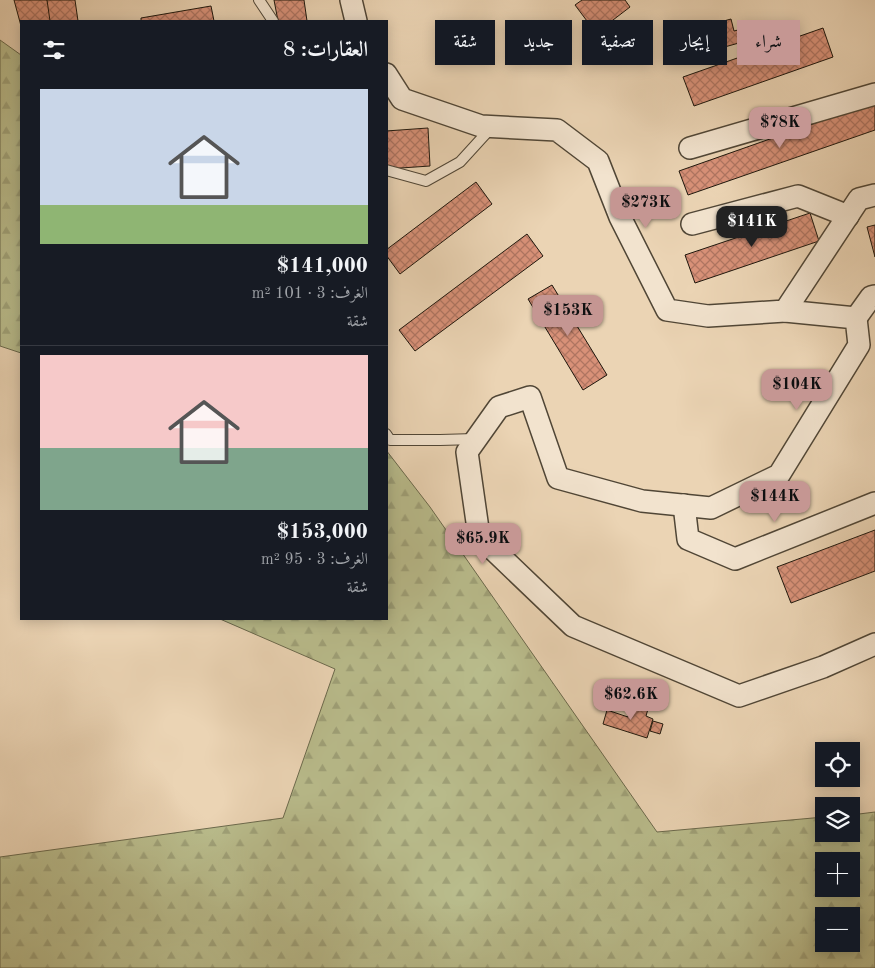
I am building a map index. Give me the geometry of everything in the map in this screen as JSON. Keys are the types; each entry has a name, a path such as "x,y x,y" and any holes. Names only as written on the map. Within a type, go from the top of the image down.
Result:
{"street":[{"path":"351,0 356,20"},
{"path":"388,77 402,99 481,126 557,130 598,161 620,217 667,310 708,316 785,311 856,318"},
{"path":"690,148 875,94"},
{"path":"785,311 859,199 875,195"},
{"path":"692,224 798,196 848,216"},
{"path":"875,296 871,297 856,318 860,345 779,475 711,508 642,501 558,478 530,397 499,408 467,452 479,536 573,626 739,696 824,667 875,644"},
{"path":"684,505 688,538 735,559 875,502"}],"lane":[{"path":"259,0 272,20"},
{"path":"388,171 426,181 460,162 492,126"},
{"path":"388,437 390,440 477,438"}],"green space":[{"path":"0,40 20,54 20,353 0,346"},
{"path":"388,453 430,507 657,832 815,818 815,842 860,842 860,814 875,812 875,968 0,968 0,857 283,818 335,669 222,620 388,620"}],"building":[{"path":"14,0 47,0 53,20 20,20 20,22"},
{"path":"47,0 75,0 78,20 50,20"},
{"path":"274,0 304,0 307,20 278,20"},
{"path":"582,0 625,0 630,7 613,20 586,20 575,5"},
{"path":"211,6 214,20 141,20 141,18"},
{"path":"731,19 734,31 737,30 737,44 727,46 727,20"},
{"path":"823,28 833,57 694,106 683,77 717,65 727,65 727,62 737,58 737,65 800,65 800,36"},
{"path":"875,102 875,130 688,195 679,171"},
{"path":"428,128 430,166 388,169 388,131"},
{"path":"476,182 492,204 400,274 388,258 388,248"},
{"path":"810,213 819,241 695,283 685,255"},
{"path":"875,225 875,257 867,227"},
{"path":"527,234 543,256 415,351 399,330"},
{"path":"552,285 607,375 583,390 528,299"},
{"path":"875,530 875,571 791,603 777,567"},
{"path":"632,703 648,709 646,716 653,719 647,738 603,724 607,710 628,717"},
{"path":"653,721 663,724 660,734 650,731"}]}
